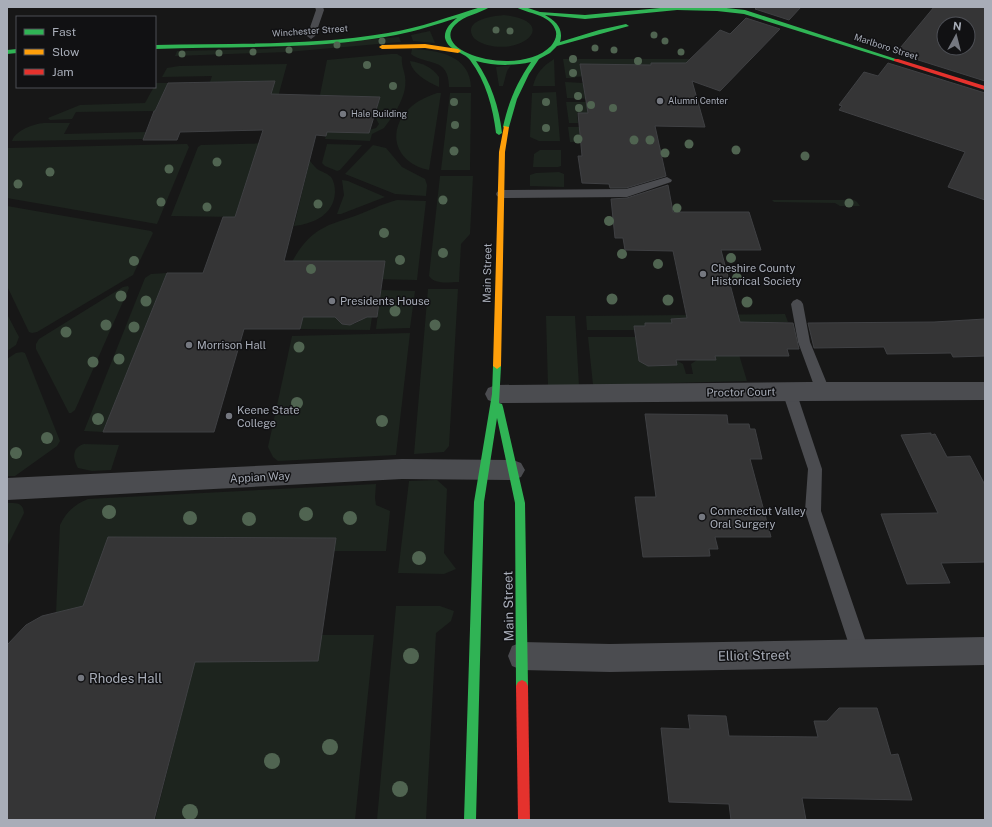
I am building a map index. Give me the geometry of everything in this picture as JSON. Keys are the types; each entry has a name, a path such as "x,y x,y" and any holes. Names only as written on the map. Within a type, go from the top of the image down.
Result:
{"main road":[{"name":"Winchester Street","path":"156,47 244,45 319,41 371,36 404,32 463,14 476,8 487,7"},
{"name":"Marlboro Street","path":"519,7 585,17 677,8 748,10 781,24 985,88"},
{"path":"726,7 748,10"},
{"path":"376,47 425,46 458,51 471,57 487,61 504,63 521,62 537,58 547,53 555,45 559,37 559,29 550,17 537,10"},
{"path":"458,51 451,43 447,35 454,20 463,14"},
{"name":"Marlboro Street","path":"654,19 694,15 734,17 781,24"},
{"path":"555,45 601,31 634,24"},
{"name":"Main Street","path":"471,57 492,90 502,152"},
{"name":"Main Street","path":"470,820 479,502 496,394 502,152 507,118 511,103 520,79 537,58"},
{"name":"Main Street","path":"496,394 520,503 524,820"}],"street":[{"name":"Proctor Court","path":"496,394 789,391 985,391"},
{"name":"Appian Way","path":"7,489 402,469 513,470"},
{"name":"Elliot Street","path":"522,656 610,658 985,652"}],"lane":[{"path":"311,36 318,17 319,7"},
{"path":"502,194 627,193 667,180"},
{"path":"798,304 804,342 823,391"},
{"path":"789,391 815,469 816,477 811,502 813,511 861,654"}],"shaded area":[{"path":"504,15 520,18 530,24 533,30 530,36 524,41 514,45 501,47 487,45 473,37 471,30 473,25 477,22 482,19"},
{"path":"430,31 435,43 413,41 411,35"},
{"path":"399,37 401,42 287,52 175,56 177,51 264,49"},
{"path":"412,49 442,53 459,62 465,68 471,87 449,87 448,77 445,70 436,63 417,58 411,54"},
{"path":"397,54 402,57 402,65 405,76 404,94 396,111 376,111 380,97 320,95 327,60"},
{"path":"554,59 555,86 533,86 540,70"},
{"path":"563,59 705,59 687,63 651,63 652,70 566,78"},
{"path":"410,61 423,64 430,68 439,77 439,87 417,74 411,66"},
{"path":"287,64 278,97 270,97 274,81 210,82 212,76 162,77 167,68 179,66"},
{"path":"511,65 507,71 503,86 499,86 496,67"},
{"path":"565,82 583,83 585,93 594,93 594,99 567,98"},
{"path":"156,83 168,83 155,111 76,112 72,119 50,120 48,118 80,105 145,103 153,88 156,88"},
{"path":"556,92 560,141 539,141 530,137 532,93"},
{"path":"441,93 429,170 417,166 401,153 397,144 396,135 398,125 412,106 424,98"},
{"path":"450,93 471,93 470,170 441,170"},
{"path":"566,102 604,102 617,113 577,113 578,123 569,123"},
{"path":"375,117 392,117 384,128 372,134 370,141 325,139 327,132 368,133 369,130 376,128 379,124"},
{"path":"44,123 70,123 64,134 146,132 143,139 12,141 17,134 25,128"},
{"path":"568,127 579,127 580,138 621,138 657,133 659,144 570,142"},
{"path":"269,143 252,165 235,217 171,216 198,147 201,145"},
{"path":"187,144 189,147 157,224 7,198 8,148"},
{"path":"327,144 362,145 340,170 337,171 325,166 322,163"},
{"path":"373,145 386,148 402,167 425,179 427,185 426,196 395,194 345,174"},
{"path":"540,150 561,150 561,166 533,167 534,154"},
{"path":"307,157 317,169 331,177 335,188 334,200 331,207 321,217 308,223 294,226 309,164"},
{"path":"559,172 564,174 564,187 530,186 530,175 536,173"},
{"path":"440,176 473,176 470,234 461,244 459,282 438,282 429,276"},
{"path":"342,180 348,181 385,197 341,214 337,214 344,195"},
{"path":"397,200 426,201 417,280 285,277 302,246 321,229"},
{"path":"772,200 854,200 860,206 840,206 835,203 774,202"},
{"path":"7,206 151,231 153,233 133,275 37,332 32,333 29,332 7,286"},
{"path":"167,273 103,432 84,431 145,278 151,274"},
{"path":"128,286 129,288 75,410 69,413 36,349 36,344 39,339 123,287"},
{"path":"428,289 458,289 449,446 444,452 414,454"},
{"path":"381,290 415,291 410,328 376,329"},
{"path":"304,312 318,317 337,317 342,324 356,323 363,317 372,317 370,330 300,329"},
{"path":"7,314 19,337 16,345 7,351"},
{"path":"785,314 788,322 694,322 693,318 671,319 672,323 645,323 645,326 634,326 635,330 587,330 586,316"},
{"path":"546,316 575,316 579,386 548,386"},
{"path":"410,333 396,455 278,461 273,457 268,447 292,336"},
{"path":"588,337 636,337 649,366 677,365 676,360 683,364 686,374 693,374 691,364 697,360 716,360 711,337 734,338 747,381 593,385"},
{"path":"16,353 25,353 60,441 57,446 15,476 7,476 7,359"},
{"path":"84,444 119,445 111,470 92,471 78,468 74,454 77,448"},
{"path":"437,480 447,489 444,553 456,569 444,574 398,573 409,481"},
{"path":"376,484 376,505 390,511 386,551 334,551 78,622 56,613 60,525 71,509 88,499"},
{"path":"7,503 16,503 21,505 24,513 7,547"},
{"path":"396,606 440,606 454,611 451,621 436,633 426,820 377,820"},
{"path":"321,635 374,635 355,820 155,820 183,709 160,662 317,661"}],"building":[{"path":"757,7 801,7 789,20 755,9"},
{"path":"934,7 985,7 985,81 896,53"},
{"path":"746,18 780,29 720,91 692,81 705,127 655,126 666,176 626,188 610,188 609,184 582,183 578,156 582,156 578,113 588,113 580,64 651,65 651,63 686,63 720,30 730,34"},
{"path":"888,63 985,93 985,200 948,187 965,152 839,110 842,106 839,105 864,72 878,76"},
{"path":"275,81 271,94 380,97 369,133 327,132 326,136 316,135 284,261 385,261 377,317 367,317 350,325 342,324 335,317 303,317 300,329 244,329 214,432 103,432 167,273 203,273 223,217 235,217 263,130 180,132 177,140 143,140 154,111 168,83"},
{"path":"668,185 673,212 749,212 761,250 721,250 740,322 793,323 799,349 787,349 789,356 715,356 716,360 676,360 677,365 648,366 639,361 634,326 645,326 645,323 672,323 671,319 687,318 673,251 625,250 623,238 615,238 611,199 627,198"},
{"path":"985,319 985,356 953,357 951,353 887,354 884,347 814,348 808,323 934,322"},
{"path":"645,414 727,415 728,424 749,424 750,429 755,429 762,459 750,459 771,537 715,537 718,549 709,549 710,556 643,557 635,497 656,497"},
{"path":"931,433 931,435 935,434 947,457 970,456 985,485 985,562 941,563 950,583 907,584 881,514 938,513 901,435"},
{"name":"Rhodes Hall","path":"108,537 336,538 318,661 195,662 154,820 7,820 7,645 26,625 42,616 83,606"},
{"path":"839,708 877,708 891,755 898,754 912,800 802,798 806,820 731,820 729,804 669,802 661,728 690,729 688,715 726,716 729,736 818,737 814,721 827,721"}],"traffic: fast":[{"path":"487,7 458,19 451,25 448,32 448,39 454,47 466,55 475,59 496,63 519,62 540,57 548,52 556,43 559,36 558,29 553,22 546,17 528,9 519,7"},
{"path":"542,13 585,17 677,8 717,9 745,12 896,60"},
{"path":"156,47 300,43 358,39 406,31 463,14"},
{"path":"555,45 601,31 626,26"},
{"path":"7,52 16,51"},
{"path":"471,57 487,84 496,112 499,133"},
{"path":"506,127 517,90 537,58"},
{"path":"470,820 479,502 496,394 497,366"},
{"path":"499,407 520,503 522,686"}],"traffic: slow":[{"path":"382,47 425,46 458,51"},
{"path":"497,366 502,152 506,127"}],"traffic: jam":[{"path":"896,60 985,88"},
{"path":"522,686 524,820"}],"place":[{"name":"Alumni Center","path":"660,101"},
{"name":"Hale Building","path":"343,114"},
{"name":"Cheshire County Historical Society","path":"703,274"},
{"name":"Presidents House","path":"332,301"},
{"name":"Morrison Hall","path":"189,345"},
{"name":"Keene State College","path":"229,416"},
{"name":"Connecticut Valley Oral Surgery","path":"702,517"},
{"name":"Rhodes Hall","path":"81,678"}]}
